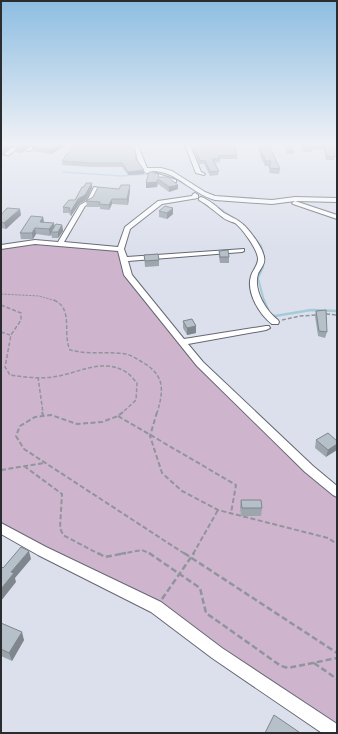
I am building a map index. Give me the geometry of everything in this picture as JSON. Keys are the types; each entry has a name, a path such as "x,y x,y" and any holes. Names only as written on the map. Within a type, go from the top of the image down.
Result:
{"street":[{"path":"170,179 195,196 208,202 226,217 238,223 257,247 261,261 260,267 254,275 259,304 266,315 274,322"},
{"path":"182,179 206,195 214,198 272,202 286,200 337,200"},
{"path":"60,244 83,205 89,202 96,188"},
{"path":"206,195 195,196 173,202 160,202 127,228 121,249 128,275 200,364 309,469 337,492"},
{"path":"286,200 337,217"},
{"path":"1,247 35,242 121,249"},
{"path":"124,259 242,250"},
{"path":"182,342 266,328"},
{"path":"3,534 156,607 218,653 336,733"}],"path":[{"path":"1,294 44,296 60,303 66,312 65,341 70,350 81,353 104,352 128,354 152,368 161,382 162,396 150,436 162,473 182,491 218,510 328,538 337,544"},
{"path":"1,305 14,308 21,313 21,320 10,335 5,367 10,375 54,378 86,368 107,366 126,372 137,383 136,400 118,416 102,422 77,424 51,415 35,417 20,426 16,436 24,449 337,653"},
{"path":"274,322 300,316 337,315"},
{"path":"1,332 10,335"},
{"path":"38,377 43,416"},
{"path":"118,416 236,485 236,491 230,513"},
{"path":"1,470 45,463"},
{"path":"24,466 62,494 60,528 63,535 105,557 142,550 200,588 206,613 281,666 288,668 337,658"},
{"path":"156,607 191,558 218,510"},
{"path":"314,663 337,678"}],"shaded area":[{"path":"35,242 121,249 128,275 200,364 337,492 337,733 156,607 1,528 1,247"}],"building":[{"path":"147,179 158,179 157,182 146,183"},
{"path":"158,179 171,179 178,185 169,187"},
{"path":"86,183 92,183 85,195 78,199 71,211 69,210 70,208 63,207 69,200 75,200"},
{"path":"121,185 130,185 127,199 112,199 109,205 99,204 100,202 86,201 93,197 98,187 119,189"},
{"path":"165,206 173,208 167,213 159,211"},
{"path":"7,208 20,209 4,223 1,222 1,215"},
{"path":"31,216 43,217 40,222 54,223 49,229 35,228 32,233 20,233"},
{"path":"56,224 62,225 58,232 51,232"},
{"path":"228,250 229,257 220,257 219,251"},
{"path":"158,254 159,260 145,261 144,255"},
{"path":"326,310 327,332 319,331 316,311"},
{"path":"192,319 196,326 187,328 183,321"},
{"path":"328,433 337,441 337,444 328,450 316,440"},
{"path":"241,500 261,500 262,508 242,508"},
{"path":"21,547 29,551 11,572 14,573 1,589 1,566 3,568"},
{"path":"1,623 22,632 9,653 1,649"},
{"path":"274,715 299,732 299,733 265,733"}],"waterway":[{"path":"175,179 228,214"},
{"path":"226,213 244,226"},
{"path":"254,237 261,246 264,257 263,267 258,278 264,301"},
{"path":"264,300 270,315 275,316 311,310 337,311"}]}
